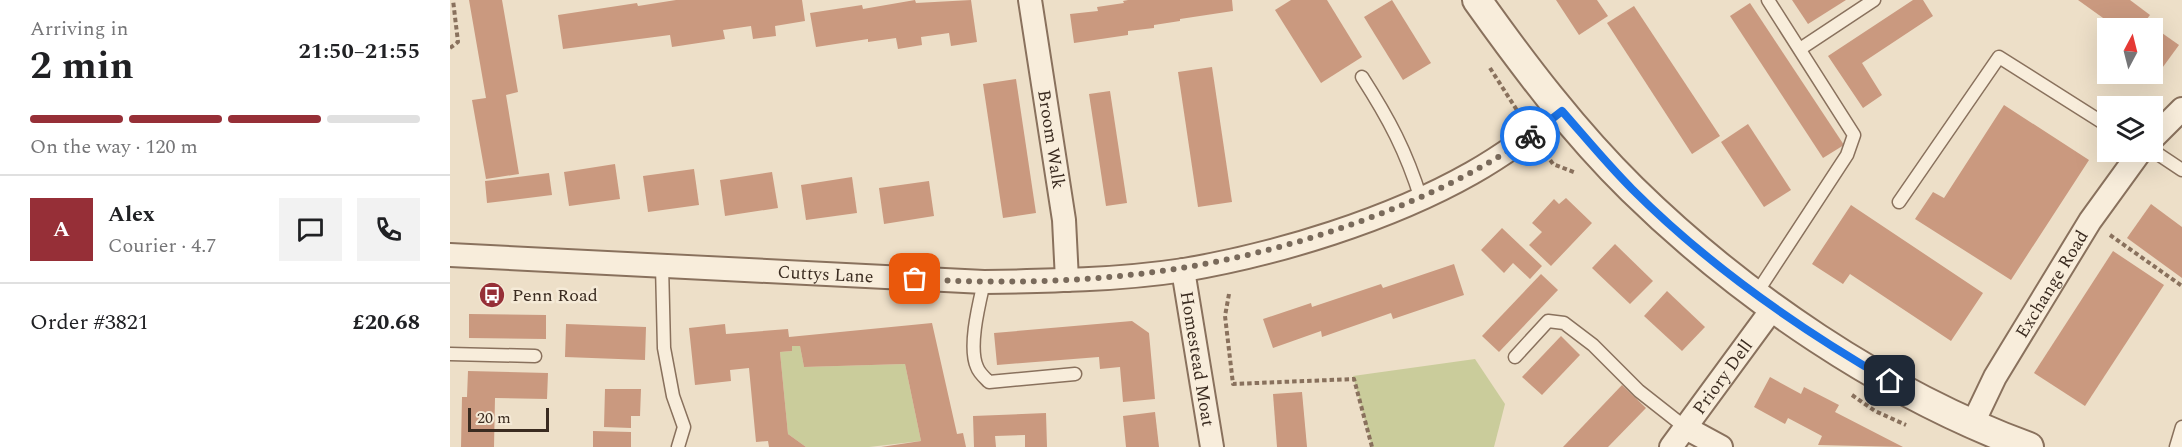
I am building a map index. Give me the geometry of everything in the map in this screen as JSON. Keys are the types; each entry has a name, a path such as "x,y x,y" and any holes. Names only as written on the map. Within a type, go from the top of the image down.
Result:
{"street":[{"name":"Broom Walk","path":"1030,0 1064,220 1067,280"},
{"path":"1478,0 1520,59 1562,111 1632,189 1710,258 1765,301 1850,358 1907,390 2025,446"},
{"path":"2163,127 2182,109"},
{"name":"Cuttys Lane","path":"450,255 984,282 1067,280 1183,270 1309,240 1421,199 1472,174 1532,135 1562,111"},
{"name":"Exchange Road","path":"1973,423 1995,377 2090,221 2133,162"},
{"name":"Homestead Moat","path":"1183,270 1212,447"},
{"name":"Priory Dell","path":"1671,447 1686,428 1765,301"},
{"path":"1686,428 1721,447"}],"lane":[{"path":"1765,301 1847,155 1854,135 1768,0"},
{"path":"1800,49 1875,0"},
{"path":"1899,202 1999,57 2097,119"},
{"path":"1362,77 1389,119 1406,154 1421,199"},
{"path":"2163,157 2182,170"},
{"path":"662,265 664,348 673,396 684,427 678,447"},
{"path":"984,282 977,314 974,355 977,368 989,382 1075,374"},
{"path":"1515,357 1548,321 1564,323 1593,345 1665,415 1686,428"},
{"path":"450,354 535,356"},
{"path":"2176,447 2182,427"}],"path":[{"path":"450,48 458,42 453,0"},
{"path":"1489,67 1553,164"},
{"path":"2090,221 2182,286"},
{"path":"1229,294 1225,316 1233,384 1354,379 1372,447"}],"green space":[{"path":"792,346 800,346 804,367 905,364 921,441 869,447 806,447 788,434 780,352 792,351"},
{"path":"1475,359 1505,404 1494,447 1372,447 1353,376"}],"building":[{"path":"469,0 502,0 518,92 506,95 519,174 486,179 472,100 486,98"},
{"path":"676,0 802,0 805,21 775,26 776,36 753,39 751,26 723,30 725,39 672,47 670,35 563,49 558,15 637,3 638,6"},
{"path":"915,0 916,3 971,0 977,42 951,46 949,33 921,37 922,45 898,49 896,38 868,42 868,39 816,47 810,13 862,5 863,9"},
{"path":"1232,0 1233,11 1180,19 1180,21 1154,25 1154,28 1128,31 1128,35 1074,43 1070,14 1098,11 1097,7 1124,3 1123,1"},
{"path":"1291,0 1327,0 1362,57 1321,83 1275,10"},
{"path":"1392,0 1431,63 1403,80 1364,17"},
{"path":"1556,0 1597,0 1608,16 1579,35"},
{"path":"1792,0 1846,0 1808,24"},
{"path":"1913,0 1923,0 1933,16 1862,63 1882,95 1863,108 1828,56"},
{"path":"2078,0 2130,0 2150,15 2148,18 2103,18"},
{"path":"1750,3 1844,145 1823,158 1730,16"},
{"path":"1634,6 1720,136 1692,154 1607,23"},
{"path":"2163,34 2179,45 2163,67"},
{"path":"1212,67 1232,202 1198,207 1178,72"},
{"path":"1016,79 1036,213 1003,218 983,84"},
{"path":"1110,91 1127,203 1106,206 1089,94"},
{"path":"2004,105 2089,160 2011,280 1915,219 1933,192 1944,198"},
{"path":"1748,124 1791,190 1764,207 1721,142"},
{"path":"615,164 620,199 569,206 564,172"},
{"path":"694,169 699,205 648,212 643,176"},
{"path":"772,172 778,208 725,216 720,180"},
{"path":"549,173 552,195 487,203 485,181"},
{"path":"852,177 857,213 806,220 801,185"},
{"path":"929,181 934,216 884,224 879,188"},
{"path":"1566,198 1592,223 1551,266 1529,245 1542,232 1532,223 1554,199 1559,204"},
{"path":"2151,204 2182,227 2182,278 2127,238"},
{"path":"1851,205 1983,293 1951,341 1850,274 1843,284 1812,264"},
{"path":"1502,228 1542,266 1530,279 1513,263 1504,273 1481,250"},
{"path":"1615,244 1653,281 1630,304 1592,268"},
{"path":"2113,251 2164,285 2085,406 2034,373"},
{"path":"1454,264 1464,295 1393,319 1391,313 1322,337 1321,331 1273,348 1263,319 1311,303 1312,307 1381,284 1383,288"},
{"path":"1541,274 1558,290 1499,352 1482,336"},
{"path":"1667,291 1705,327 1682,351 1644,316"},
{"path":"469,314 546,315 546,339 469,338"},
{"path":"1132,321 1149,333 1155,399 1123,402 1120,367 1100,369 1099,357 997,365 994,333"},
{"path":"932,323 957,434 963,433 966,447 881,447 921,441 905,364 804,367 800,346 792,346 792,351 780,352 788,434 806,447 769,447 768,441 756,442 749,368 730,370 731,381 695,385 689,328 725,324 726,334 788,329 789,337"},
{"path":"566,324 646,327 645,360 565,357"},
{"path":"1561,336 1580,355 1542,395 1522,377"},
{"path":"468,371 548,373 547,399 495,398 494,447 461,447 462,397 467,397"},
{"path":"1770,377 1801,394 1804,387 1839,405 1835,412 1903,447 1818,445 1822,436 1788,418 1785,424 1754,407"},
{"path":"1622,385 1646,408 1608,447 1563,447"},
{"path":"605,389 641,389 640,416 631,416 631,428 604,427"},
{"path":"1302,392 1307,447 1277,447 1273,394"},
{"path":"1155,412 1159,447 1126,447 1123,416"},
{"path":"1046,413 1047,447 1025,447 1025,435 995,436 996,447 974,447 973,416"},
{"path":"593,431 631,432 631,447 593,447"}],"way so far":[{"path":"915,279 984,282 1067,280 1183,270 1267,252 1309,240 1421,199 1472,174 1530,136"}],"place":[{"name":"Penn Road","path":"492,295"}],"route":[{"path":"1530,136 1562,111 1632,189 1710,258 1773,308 1890,381"}]}
